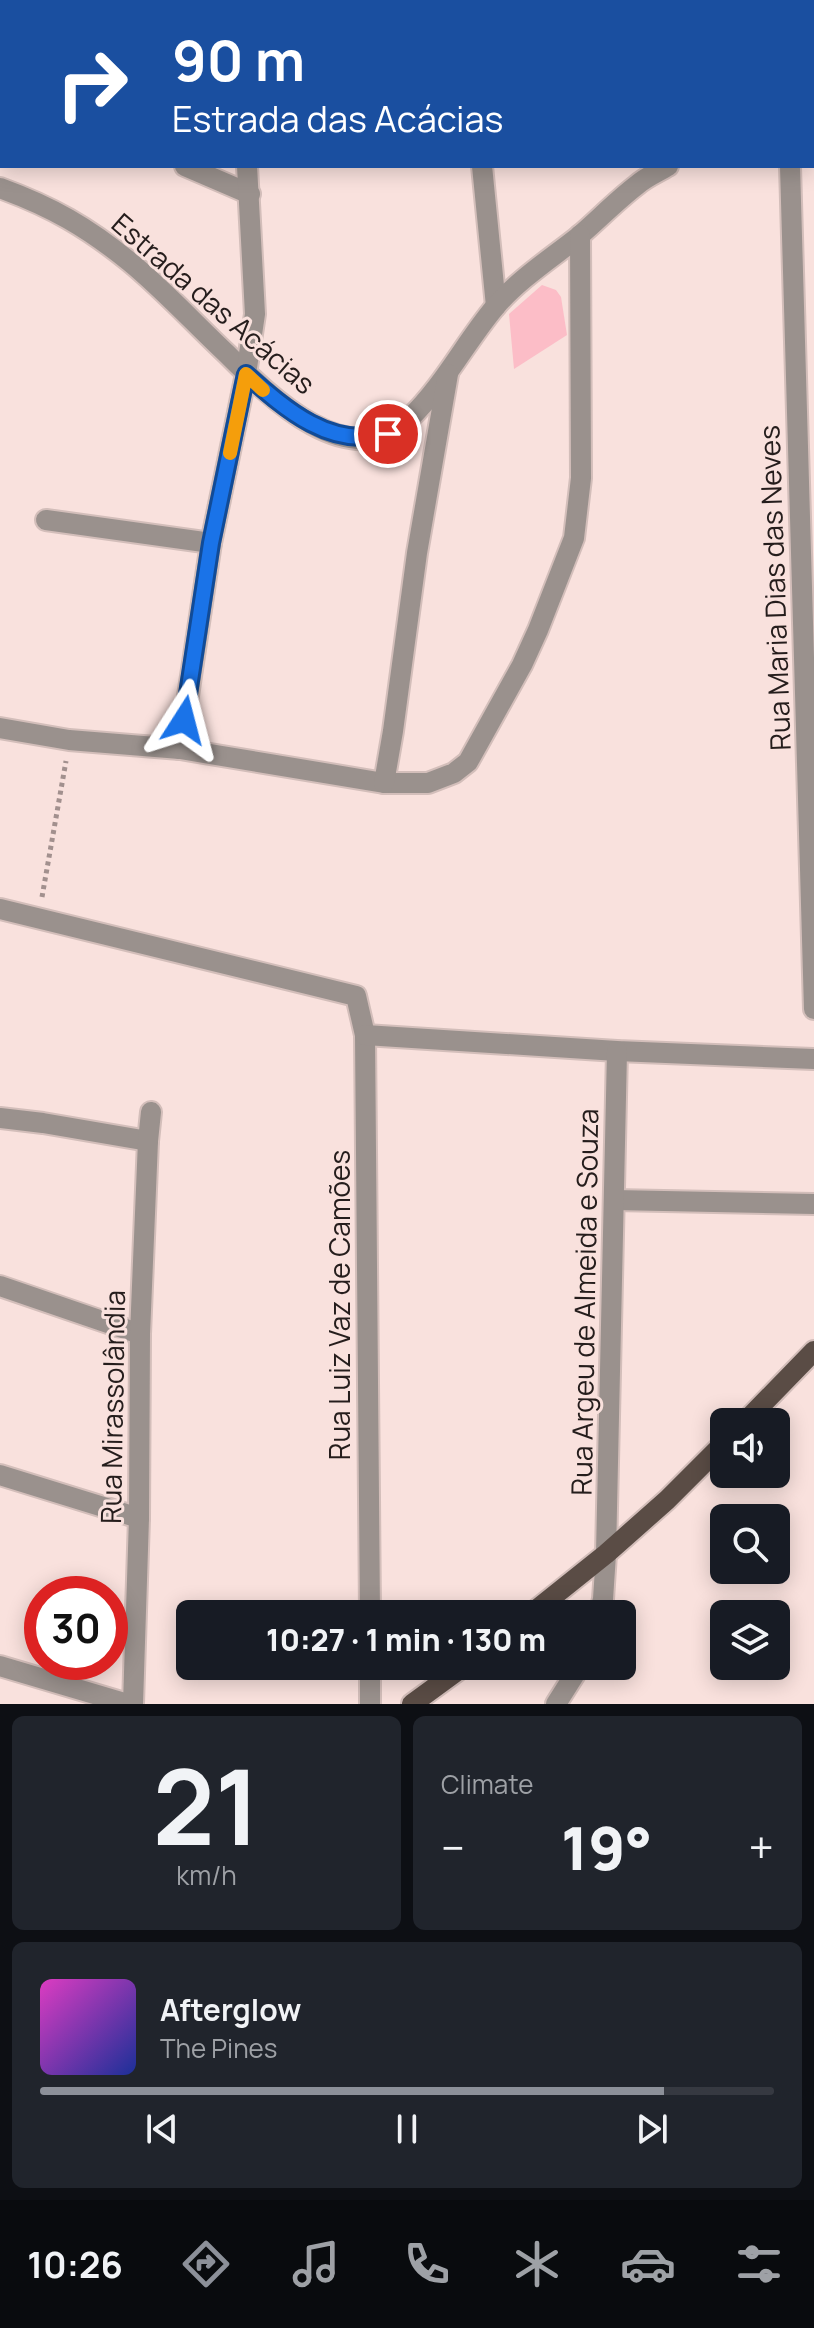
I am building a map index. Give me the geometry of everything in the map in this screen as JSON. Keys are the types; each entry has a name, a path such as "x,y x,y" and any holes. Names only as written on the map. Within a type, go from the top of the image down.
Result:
{"main road":[{"path":"759,1408 814,1351"},
{"path":"548,1600 667,1500 710,1457"},
{"path":"412,1704 445,1680"}],"street":[{"path":"190,168 250,194"},
{"path":"180,749 211,543 246,374 255,314 247,168"},
{"path":"482,168 496,306"},
{"name":"Estrada das Acácias","path":"0,188 39,202 91,231 134,265 278,403 316,426 357,439 388,434 400,426 448,374 496,306 638,183 664,168"},
{"name":"Rua Maria Dias das Neves","path":"790,168 814,1009"},
{"path":"0,728 69,740 180,749 384,783 428,783 454,773 468,762 538,630 574,538 581,478 580,235"},
{"path":"384,783 417,553 448,374"},
{"path":"46,520 211,543"},
{"path":"0,909 38,918"},
{"name":"Rua Luiz Vaz de Camões","path":"38,918 356,996 365,1035 370,1600"},
{"path":"365,1035 617,1051 814,1059"},
{"name":"Rua Argeu de Almeida e Souza","path":"603,1600 617,1051"},
{"name":"Rua Mirassolândia","path":"131,1704 139,1518 140,1334 151,1112"},
{"path":"0,1118 148,1141"},
{"path":"614,1200 814,1204"},
{"path":"0,1286 140,1334"},
{"path":"0,1475 139,1518"},
{"path":"0,1666 131,1704"},
{"path":"370,1680 370,1704"},
{"path":"556,1704 571,1680"}],"path":[{"path":"38,918 69,740"}],"building":[{"path":"542,285 556,290 561,297 567,335 514,369 509,314"}],"slow traffic":[{"path":"230,453 246,374 263,390"}],"route":[{"path":"184,720 211,543 246,374 278,403 316,426 357,439 388,434"}]}
